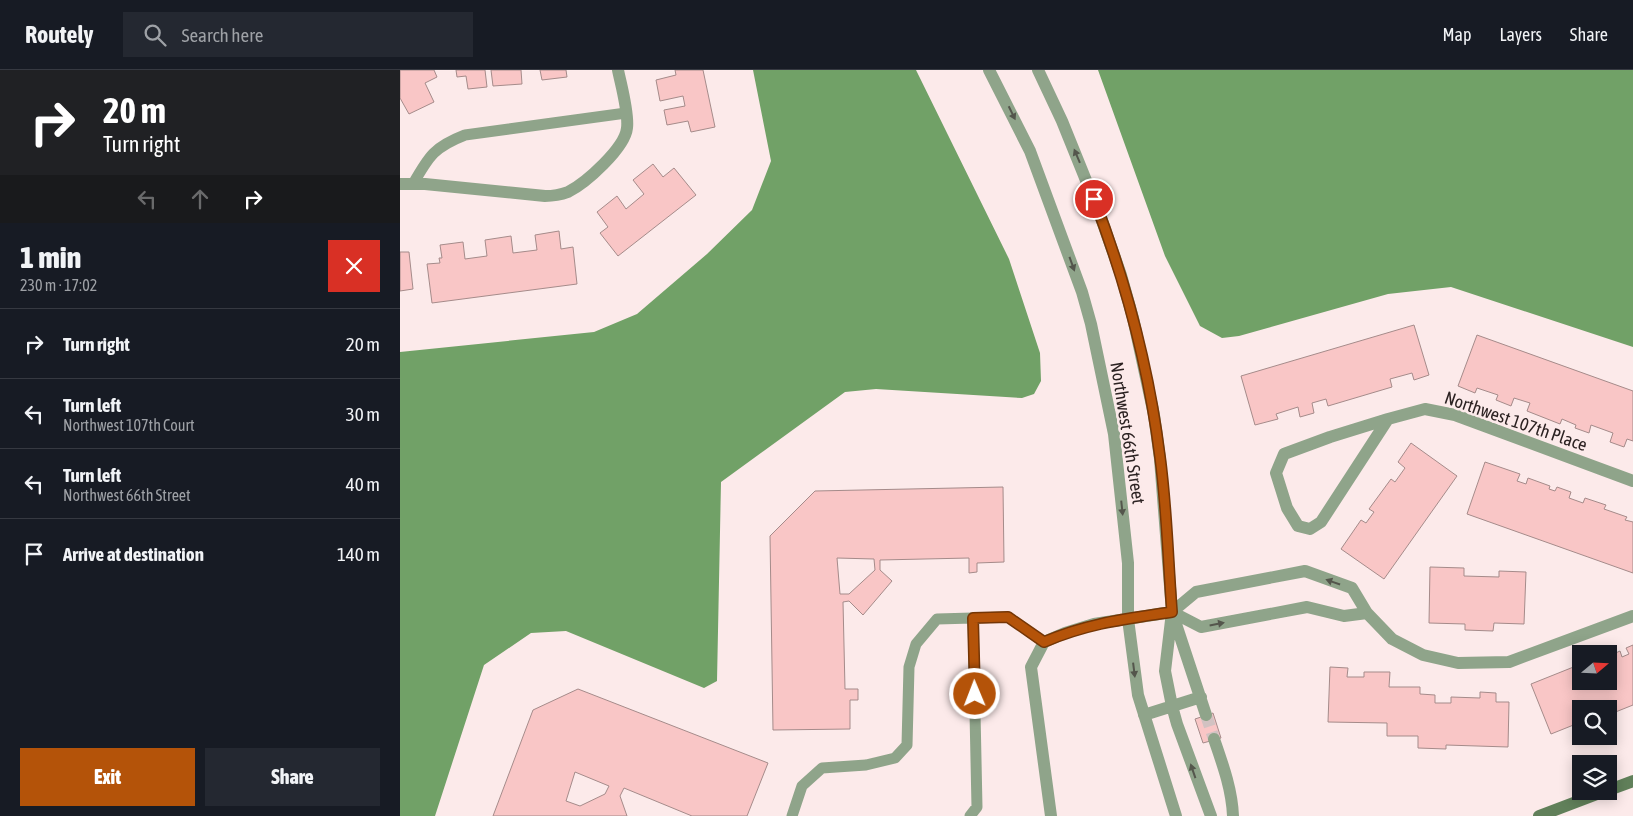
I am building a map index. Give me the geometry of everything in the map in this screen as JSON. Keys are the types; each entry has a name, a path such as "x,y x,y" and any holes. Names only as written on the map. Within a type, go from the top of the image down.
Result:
{"main road":[{"path":"1617,787 1633,781"},
{"path":"1539,816 1581,800"}],"street":[{"path":"406,184 527,196 557,196 570,191 604,163 623,139 627,128 626,113 618,70"},
{"name":"Northwest 66th Street","path":"989,70 1030,151 1082,292 1091,324 1114,434 1128,563 1128,619 1135,678 1144,715 1176,816"},
{"name":"Northwest 66th Street","path":"1038,70 1062,121 1100,215 1121,275 1133,318 1154,415 1160,459 1172,612 1165,671 1172,706 1211,816"},
{"name":"Northwest 107th Place","path":"1388,419 1321,522 1310,529 1298,526 1287,508 1276,472 1284,454 1330,437 1388,419 1425,409 1455,415 1633,481"},
{"path":"1052,816 1031,667 1044,642 1065,633 1094,624 1172,612 1196,592 1305,572 1352,588 1367,613 1392,639 1423,655 1458,664 1509,662 1633,616"},
{"path":"1172,612 1201,627 1307,607 1344,616 1367,613"},
{"name":"Northwest 66th Street","path":"1172,612 1206,715"},
{"path":"1144,715 1201,697"},
{"path":"1214,740 1233,804 1233,816"}],"lane":[{"path":"406,184 441,146 465,135 626,113"},
{"path":"792,816 802,786 822,768 866,765 895,758 907,745 909,667 916,644 937,619 1008,617 1044,642"},
{"path":"970,816 977,807 973,618"}],"shaded area":[{"path":"753,70 916,70 1009,259 1040,353 1041,381 1034,394 1022,398 876,389 845,392 721,482 717,681 704,688 566,631 531,633 484,665 435,816 400,816 400,352 594,332 637,314 707,254 752,210 771,161"},
{"path":"1098,70 1633,70 1633,347 1451,287 1388,294 1239,336 1222,338 1200,326 1165,256"}],"building":[{"path":"400,70 434,70 437,77 425,83 434,102 409,114 400,98"},
{"path":"456,70 485,70 487,87 468,89 466,76 457,77"},
{"path":"491,70 521,70 522,84 493,86"},
{"path":"540,70 566,70 567,77 542,80"},
{"path":"675,70 703,70 715,127 691,132 688,121 667,125 664,110 685,106 683,96 660,101 656,80 676,75"},
{"path":"653,164 663,177 674,168 696,195 618,256 600,233 608,227 597,212 617,196 626,209 644,194 633,180"},
{"path":"559,231 561,249 573,247 577,284 432,303 427,264 440,263 439,258 442,258 440,245 463,242 465,259 487,256 485,240 511,236 513,253 537,250 535,235"},
{"path":"400,252 409,252 413,289 400,291"},
{"path":"1414,325 1429,375 1414,380 1412,373 1390,379 1392,387 1328,406 1326,399 1312,403 1314,413 1300,417 1298,407 1276,414 1278,419 1255,425 1241,376"},
{"path":"1477,335 1633,391 1633,441 1627,439 1624,447 1610,442 1613,433 1591,425 1589,433 1575,428 1576,425 1562,419 1560,424 1527,411 1530,403 1514,398 1511,406 1496,400 1498,395 1477,388 1475,393 1458,386"},
{"path":"1411,443 1457,476 1384,579 1341,549 1361,520 1366,523 1374,512 1369,509 1391,479 1395,482 1405,468 1398,462"},
{"path":"1485,462 1520,474 1517,481 1526,484 1528,478 1550,486 1549,489 1555,491 1557,487 1571,492 1569,498 1583,503 1585,498 1606,505 1604,509 1627,517 1625,520 1633,522 1633,573 1467,514"},
{"path":"1003,487 1004,562 977,563 977,572 969,573 969,558 880,560 880,570 892,581 863,615 849,601 843,602 845,689 858,689 858,700 850,700 850,729 773,730 770,536 815,491","holes":["837,558 874,559 875,570 849,594 840,594"]},
{"path":"1430,567 1464,568 1464,576 1499,577 1499,571 1526,572 1524,624 1494,623 1493,631 1465,630 1465,624 1429,623"},
{"path":"1633,645 1633,705 1617,711 1617,700 1572,700 1572,726 1551,734 1531,684 1572,668 1572,690 1618,690 1618,652 1620,651 1622,657 1629,654 1626,648"},
{"path":"1330,667 1348,668 1347,677 1364,677 1364,672 1390,672 1389,687 1420,687 1420,694 1435,695 1435,703 1451,703 1451,697 1480,698 1480,692 1496,693 1496,702 1509,702 1508,747 1446,745 1446,749 1418,748 1418,736 1387,736 1387,723 1328,722"},
{"path":"578,689 768,763 747,816 692,816 624,788 620,796 627,816 493,816 533,710","holes":["575,772 609,786 605,794 580,806 566,801"]},
{"path":"1213,713 1221,738 1203,743 1195,719"}],"tunnel":[{"path":"1206,715 1214,739"}],"route":[{"path":"975,694 973,618 1008,617 1044,642 1094,624 1172,612 1160,459 1154,415 1133,318 1121,275 1094,199"}]}
